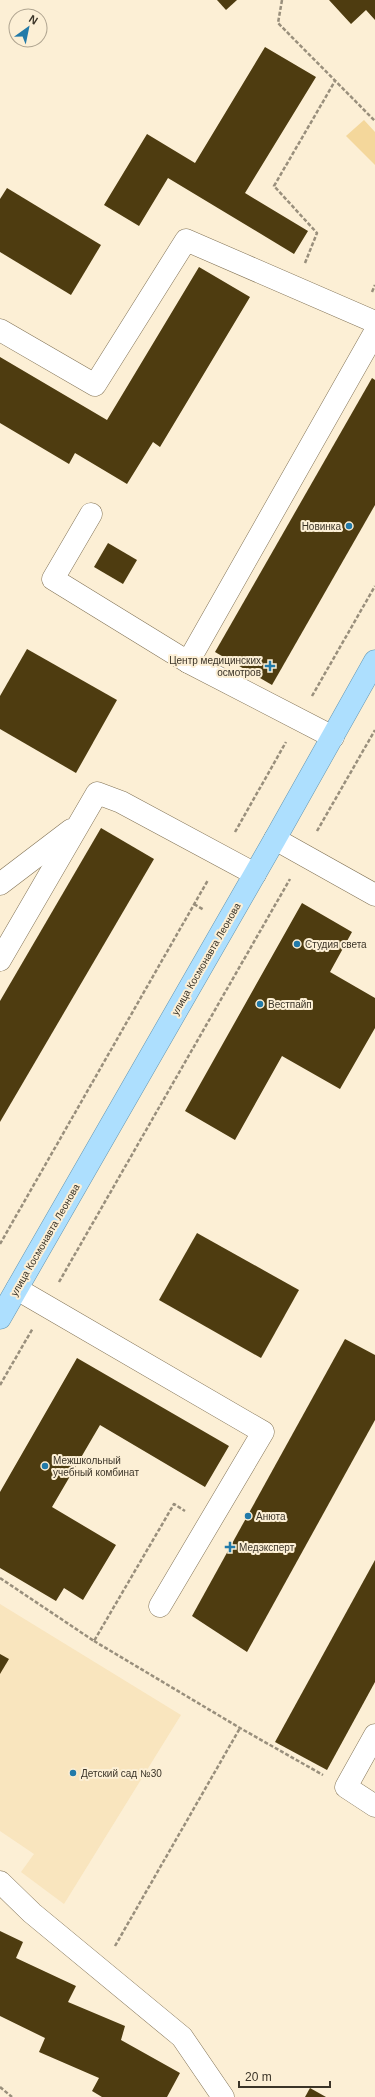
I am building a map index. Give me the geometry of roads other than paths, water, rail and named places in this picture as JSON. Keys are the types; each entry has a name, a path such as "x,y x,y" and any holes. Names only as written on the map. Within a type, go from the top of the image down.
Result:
{"main road":[{"name":"улица Космонавта Леонова","path":"0,1318 275,839 375,661"}],"street":[{"path":"0,330 95,385 186,240 375,322"},
{"path":"188,662 375,332"},
{"path":"91,514 53,579 188,662 332,737"},
{"path":"0,960 97,793 120,802 255,874"},
{"path":"0,884 80,823"},
{"path":"275,839 375,895"},
{"path":"17,1289 262,1432 160,1606"},
{"path":"375,1735 346,1787 375,1806"},
{"path":"0,1882 32,1912 182,2037 222,2097"}],"place":[{"name":"Новинка","path":"349,526"},
{"name":"Центр медицинских осмотров","path":"270,666"},
{"name":"Студия света","path":"297,944"},
{"name":"Вестпайп","path":"260,1004"},
{"name":"Межшкольный учебный комбинат","path":"45,1466"},
{"name":"Анюта","path":"248,1516"},
{"name":"Медэксперт","path":"230,1547"},
{"name":"Детский сад №30","path":"73,1773"}]}
